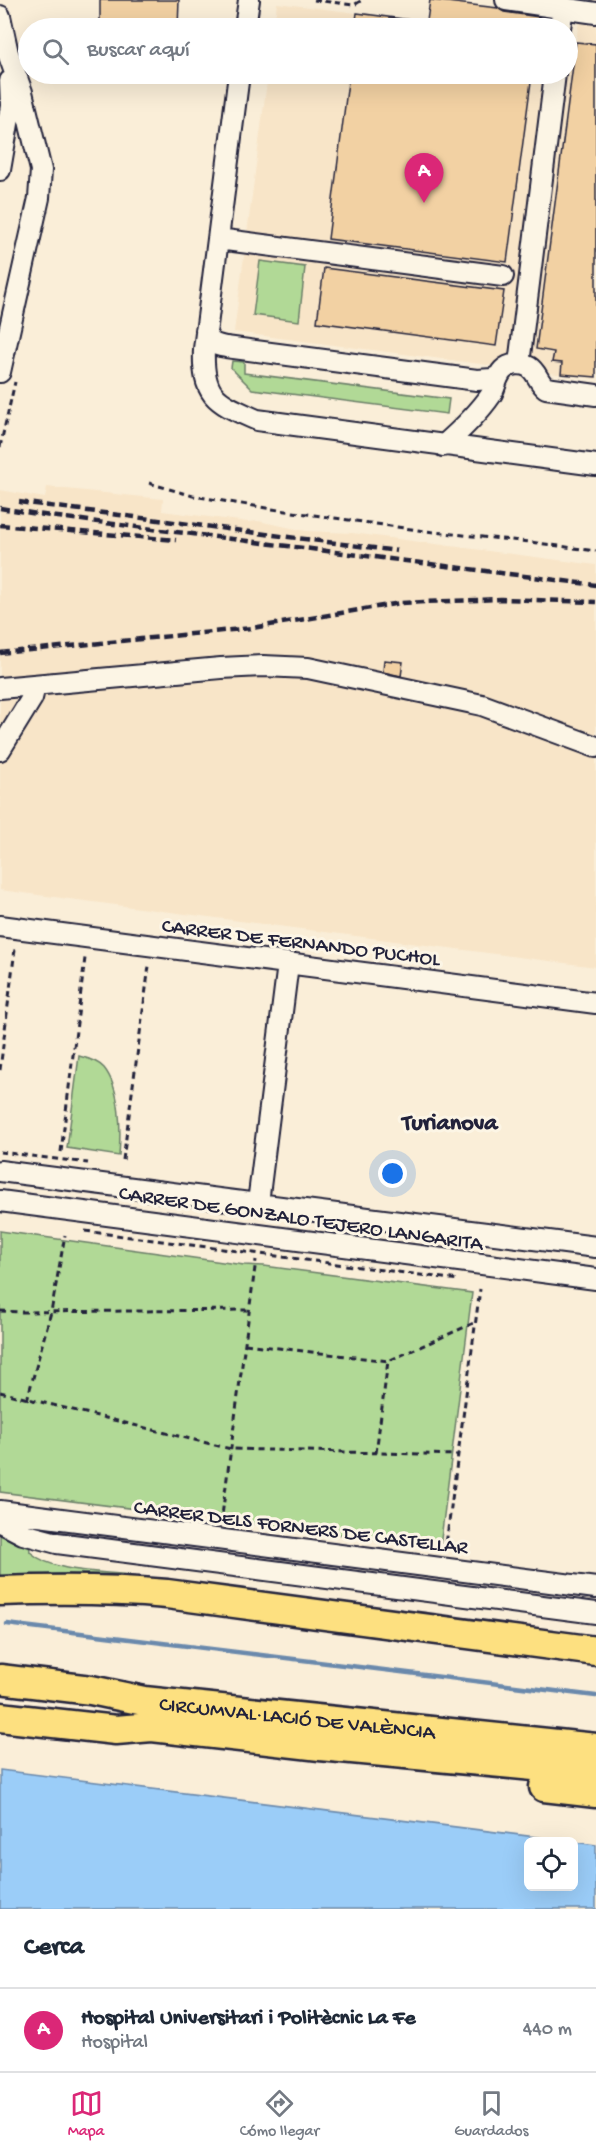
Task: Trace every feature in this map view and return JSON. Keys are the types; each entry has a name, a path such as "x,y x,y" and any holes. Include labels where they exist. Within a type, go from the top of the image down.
{"highway":[{"path":"0,1603 93,1598 120,1590"},
{"path":"0,1591 120,1590 194,1597 596,1651"},
{"name":"CIRCUMVAL·LACIÓ DE VALÈNCIA","path":"0,1679 91,1690 144,1701 596,1748"},
{"path":"0,1691 97,1703 144,1701"},
{"name":"CIRCUMVAL·LACIÓ DE VALÈNCIA","path":"0,1717 116,1730 152,1727 596,1773"},
{"path":"116,1730 152,1738 596,1793"}],"street":[{"path":"246,18 249,0"},
{"path":"507,0 596,13"},
{"path":"562,18 563,8"},
{"path":"0,16 8,53 18,81"},
{"path":"0,170 11,106 8,53"},
{"path":"0,372 39,198 41,170 19,84"},
{"path":"238,84 206,330 204,374 210,392 222,405 257,420 596,465"},
{"path":"519,364 554,84"},
{"path":"218,240 503,276"},
{"path":"206,330 206,337 210,342 226,347 477,380 492,379 509,366 519,364 528,366 546,388 596,395"},
{"path":"443,446 468,423 492,394 498,376"},
{"path":"0,688 133,674 221,668 263,666 308,668 482,705 596,747"},
{"path":"0,750 32,698 34,686"},
{"name":"CARRER DE FERNANDO PUCHOL","path":"0,926 596,1003"},
{"path":"258,1203 288,964"},
{"name":"CARRER DE GONZALO TEJERO LANGARITA","path":"0,1171 596,1248"},
{"name":"CARRER DE GONZALO TEJERO LANGARITA","path":"0,1201 596,1279"},
{"name":"CARRER DELS FORNERS DE CASTELLAR","path":"0,1511 596,1588"},
{"path":"0,1522 23,1534 57,1543 596,1613"}],"path":[{"path":"314,0 354,5 362,0"},
{"path":"0,447 12,393"},
{"path":"149,483 194,496 284,511 425,531 596,551"},
{"path":"0,1070 15,949"},
{"path":"61,1152 85,958"},
{"path":"123,1160 149,966"},
{"path":"84,1231 469,1281"},
{"path":"27,1400 51,1312 65,1236"},
{"path":"220,1526 256,1260"},
{"path":"445,1554 480,1289"},
{"path":"0,1311 250,1310"},
{"path":"245,1344 388,1361 476,1322"},
{"path":"376,1454 388,1361"},
{"path":"0,1392 231,1449 458,1455"}],"shaded area":[{"path":"582,0 596,0 596,379 234,332 267,84 578,84 578,27"},
{"path":"277,3 396,18 275,18"},
{"path":"47,487 163,499 162,511 248,522 258,521 306,531 352,533 596,565 596,967 0,890 0,490 45,498"}],"green space":[{"path":"260,261 305,267 299,321 253,315"},
{"path":"232,361 244,362 244,373 449,399 447,414 252,389 231,368"},
{"path":"79,1056 102,1066 114,1087 120,1123 119,1156 67,1148"},
{"path":"0,1231 244,1265 472,1293 440,1547 0,1492"},
{"path":"0,1529 29,1542 30,1552 51,1564 77,1570 130,1575 59,1574 0,1577"}],"water":[{"path":"0,1770 536,1837 524,1837 524,1891 578,1891 578,1843 596,1845 596,1909 0,1909"}],"building":[{"path":"100,0 179,0 178,18 100,18"},
{"path":"430,0 498,8 504,12 539,17 539,18 427,18"},
{"path":"357,13 395,18 356,18"},
{"path":"578,42 596,44 596,377 561,374 562,363 552,362 554,352 536,349 571,84 578,84"},
{"path":"348,84 531,84 507,262 328,239"},
{"path":"324,268 504,291 496,346 317,322"},
{"path":"384,660 403,662 401,676 383,672"}],"waterway":[{"path":"7,1624 596,1696"}],"railway":[{"path":"19,502 397,551"},
{"path":"0,508 596,585"},
{"path":"0,525 176,540"},
{"path":"0,653 252,628 400,603 501,599 596,602"}],"place":[{"name":"Hospital Universitari i Politècnic La Fe","path":"424,203"}],"district":[{"name":"Turianova","path":"450,1121"}]}
